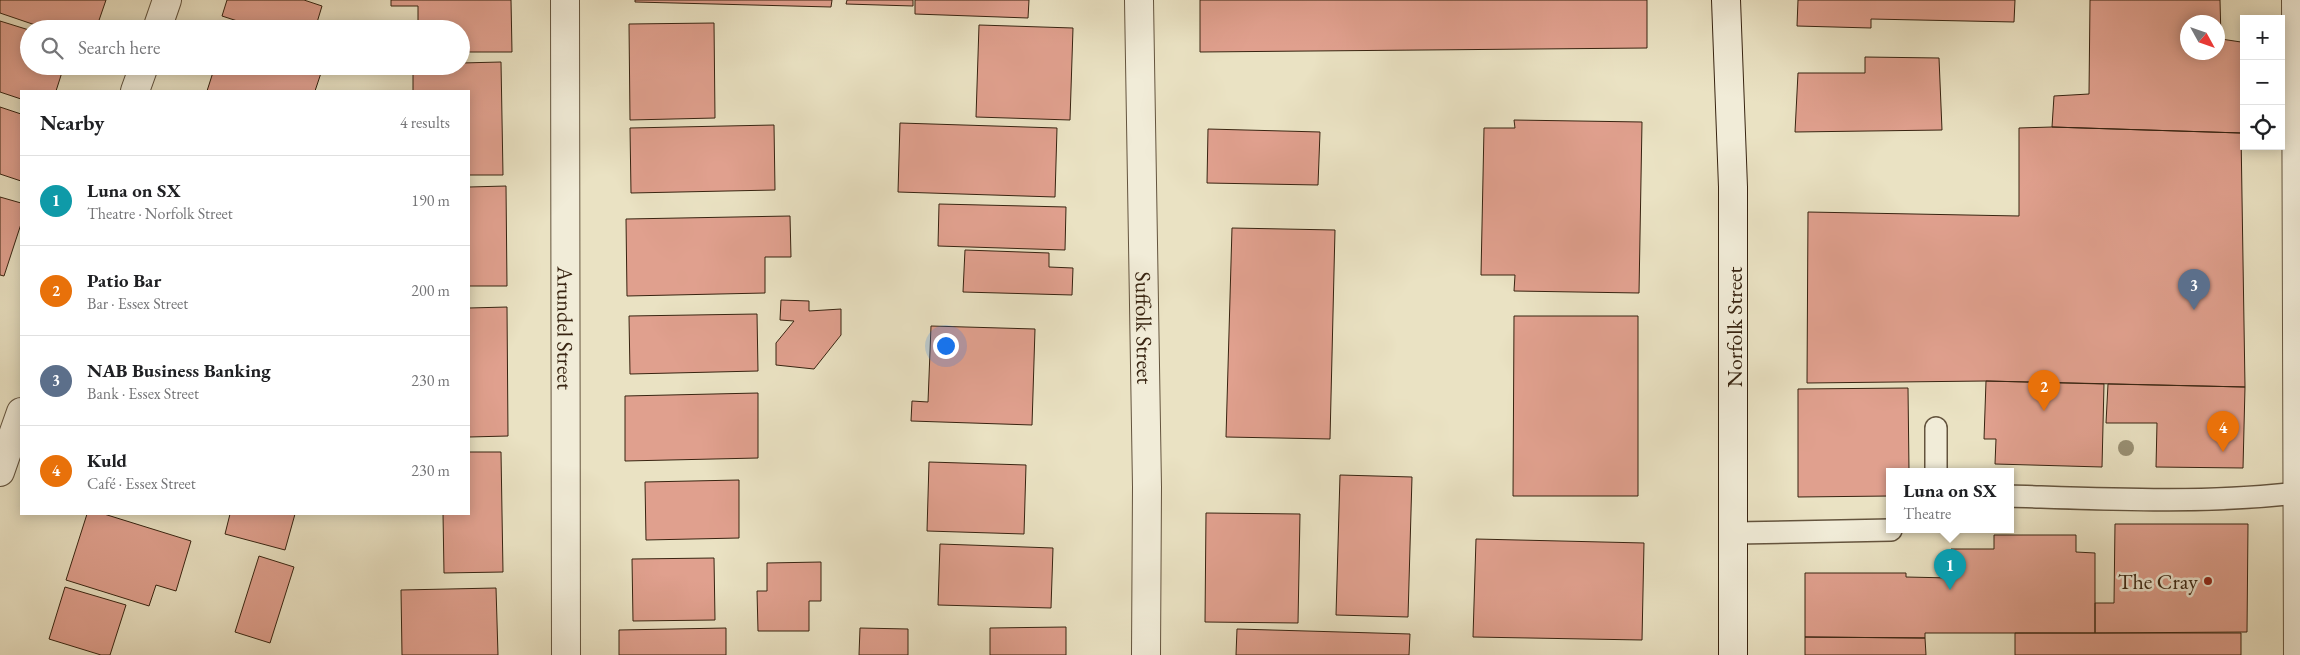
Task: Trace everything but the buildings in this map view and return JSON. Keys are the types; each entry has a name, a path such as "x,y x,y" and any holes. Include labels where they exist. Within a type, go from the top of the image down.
{"street":[{"path":"160,20 167,0"},
{"name":"Arundel Street","path":"566,0 566,655"},
{"name":"Suffolk Street","path":"1139,0 1147,487 1146,655"},
{"name":"Norfolk Street","path":"1726,0 1733,187 1733,655"},
{"path":"2296,0 2298,655"},
{"path":"135,90 141,75"},
{"path":"0,472 20,415"}],"lane":[{"path":"1936,428 1936,468"},
{"path":"2014,496 2113,499 2252,498 2297,493"},
{"path":"1734,533 1886,530"}],"place":[{"name":"NAB Business Banking","path":"2194,310"},
{"name":"Patio Bar","path":"2044,411"},
{"name":"Kuld","path":"2223,452"},
{"name":"The Cray","path":"2208,581"},
{"name":"Luna on SX","path":"1950,590"}]}
